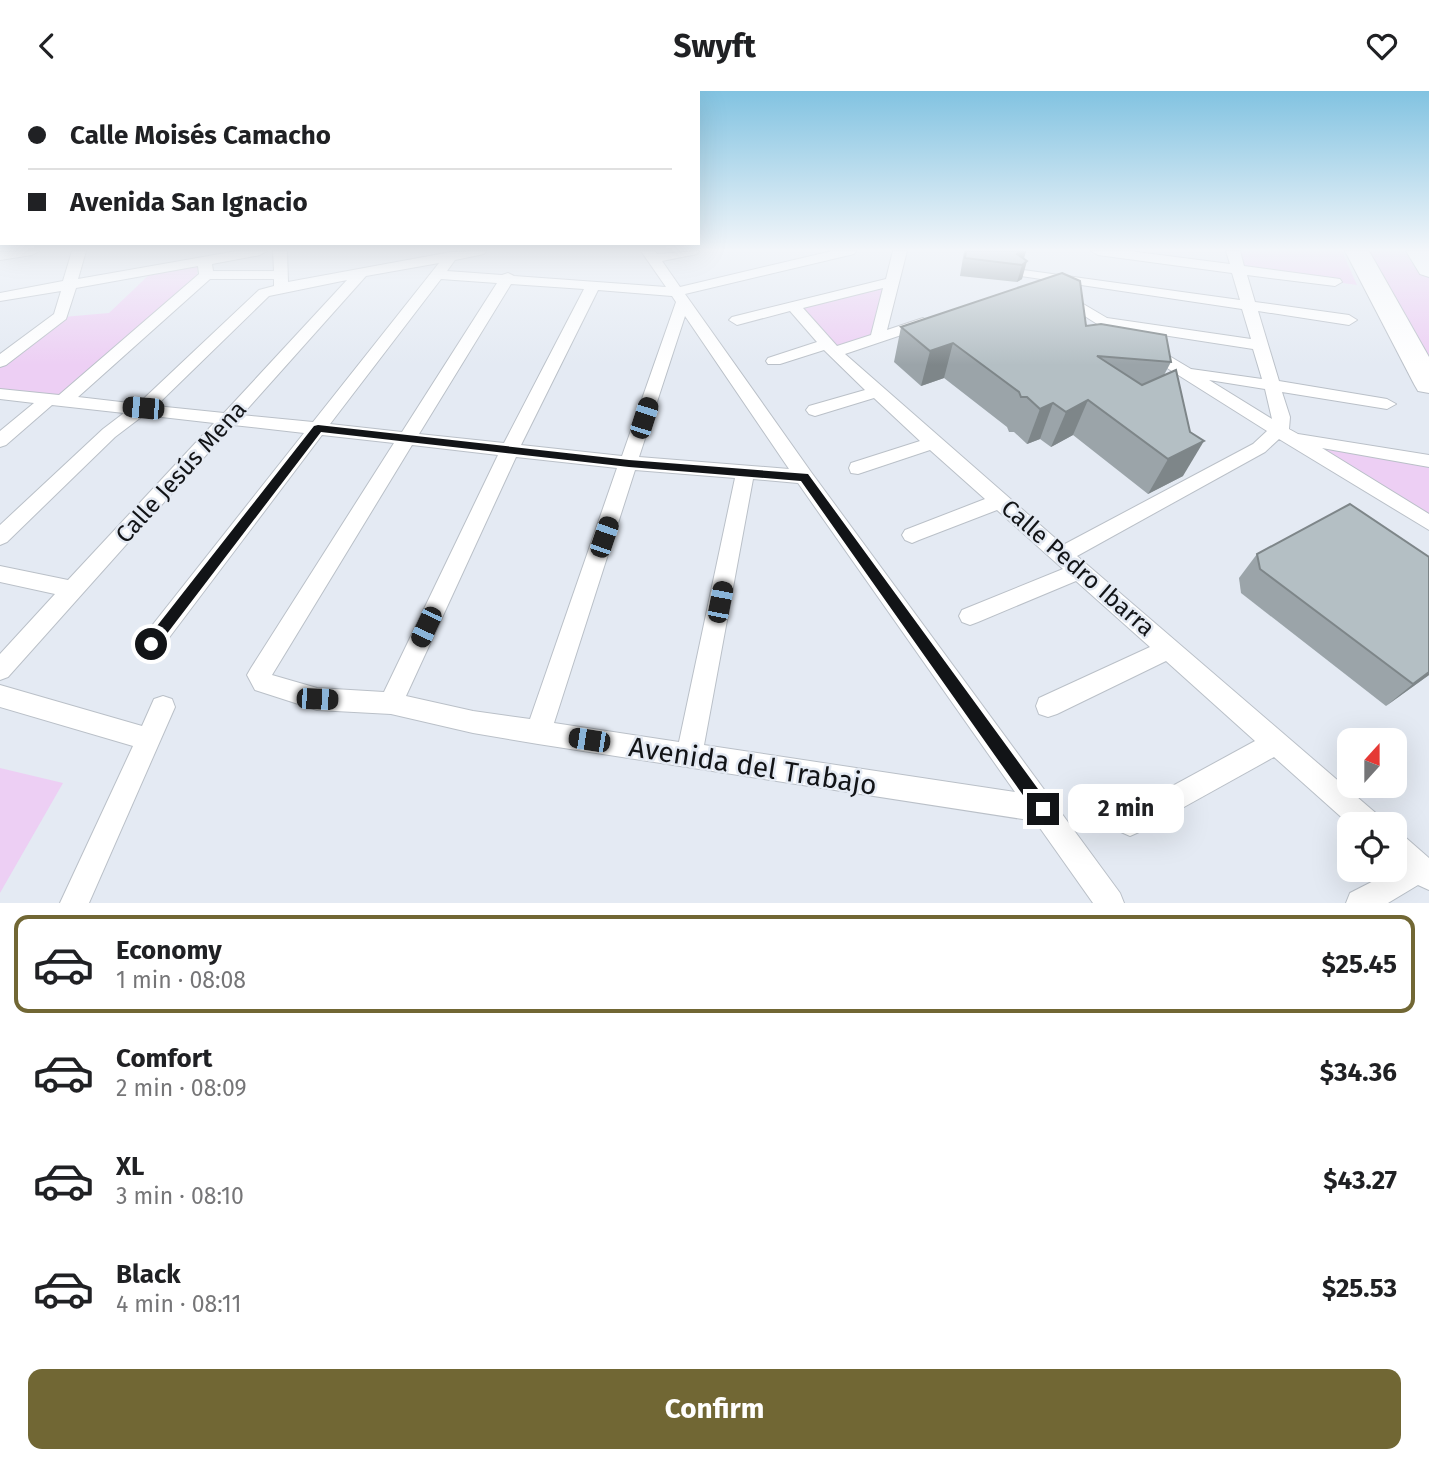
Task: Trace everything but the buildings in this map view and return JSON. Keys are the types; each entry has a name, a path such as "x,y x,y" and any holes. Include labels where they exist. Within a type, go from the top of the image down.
{"highway":[{"path":"1378,289 1429,384"}],"street":[{"path":"0,297 48,289"},
{"path":"0,362 61,316 70,289"},
{"path":"0,441 56,400 182,289"},
{"path":"0,537 108,433 143,408 270,289"},
{"name":"Calle Jesús Mena","path":"0,670 347,289"},
{"path":"151,644 425,289"},
{"path":"408,438 502,289"},
{"path":"391,703 510,449 592,289"},
{"path":"626,289 678,297 708,289"},
{"path":"673,289 804,477 1111,903"},
{"path":"737,320 863,289"},
{"path":"877,340 889,289"},
{"path":"1045,289 1287,433 1342,471 1429,523"},
{"path":"1090,289 1349,320"},
{"path":"1245,289 1271,386 1287,433"},
{"path":"538,733 629,463 678,297"},
{"name":"Calle Pedro Ibarra","path":"793,306 831,348 933,443 1171,648 1356,812"},
{"path":"774,361 877,340 943,316"},
{"path":"1102,321 1261,345"},
{"path":"1183,371 1387,404"},
{"path":"815,410 877,392"},
{"path":"0,394 629,463 804,477"},
{"path":"1063,554 1287,433 1429,461"},
{"name":"Avenida del Trabajo","path":"408,438 259,675 263,683 317,699 391,703 473,722 538,733 1043,809"},
{"path":"858,468 933,443"},
{"path":"689,756 745,474"},
{"path":"912,535 1001,501"},
{"path":"970,616 1081,570"},
{"path":"0,573 74,590"},
{"path":"1048,706 1171,648"},
{"path":"0,697 149,739"},
{"path":"74,903 163,706"},
{"path":"1130,823 1277,742"},
{"path":"1360,903 1424,873 1407,858"}],"shaded area":[{"path":"134,289 183,289 60,396 0,390 0,364 63,317 109,313"},
{"path":"863,289 889,289 877,340 834,352 793,306"},
{"path":"1379,289 1429,289 1429,378"},
{"path":"1302,441 1429,463 1429,520"},
{"path":"0,768 63,783 0,893"}],"route":[{"path":"151,644 318,429 629,463 804,477 1043,809"}]}
